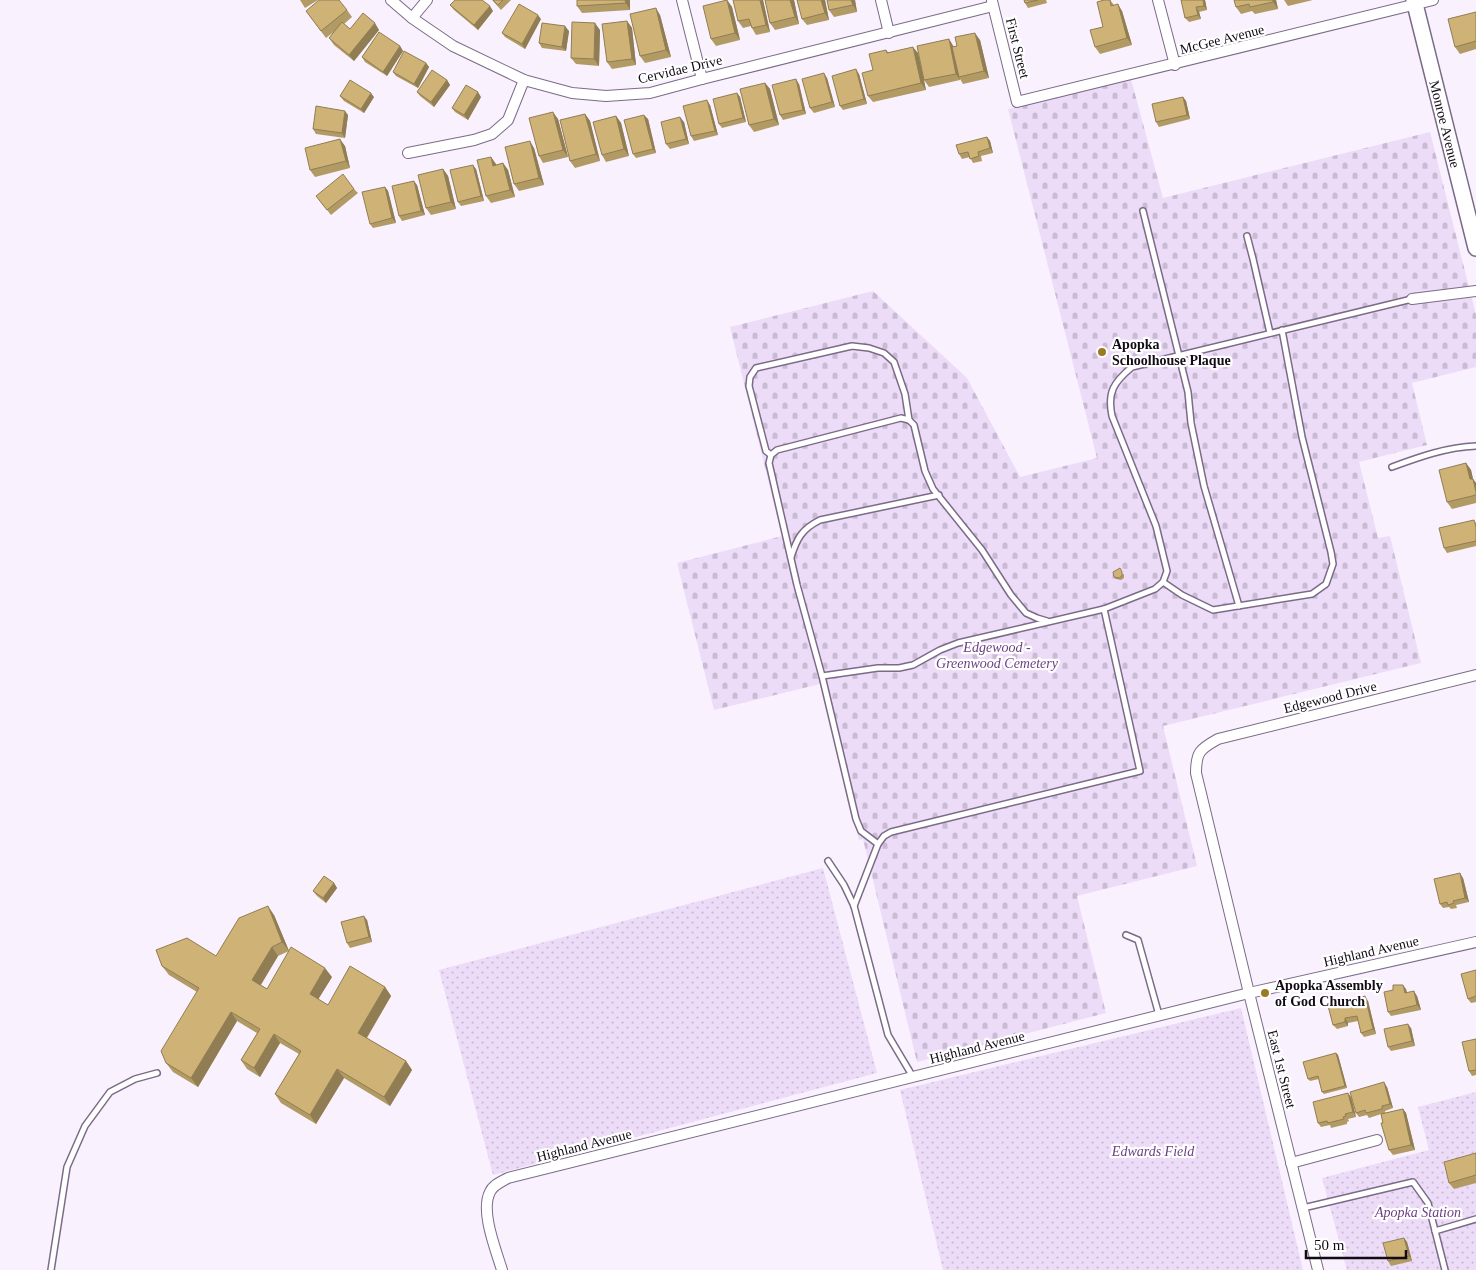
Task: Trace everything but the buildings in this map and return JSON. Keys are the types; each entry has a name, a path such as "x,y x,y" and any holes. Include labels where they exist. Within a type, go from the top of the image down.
{"street":[{"name":"Cervidae Drive","path":"391,0 412,18 453,46 524,80 572,93 606,96 650,93 702,78 889,33 992,3"},
{"path":"412,18 426,0"},
{"path":"682,0 702,78"},
{"path":"881,0 889,33"},
{"path":"1158,0 1175,65"},
{"name":"McGee Avenue","path":"1018,102 1175,65 1414,2 1433,0"},
{"name":"Monroe Avenue","path":"1414,2 1475,240"},
{"name":"First Street","path":"992,3 1018,102"},
{"path":"408,153 474,140 492,134 508,120 524,80"},
{"path":"1412,299 1476,291"},
{"name":"Edgewood Drive","path":"1196,757 1204,746 1218,739 1476,674"},
{"name":"East 1st Street","path":"1196,757 1196,773 1318,1270"},
{"name":"Highland Avenue","path":"502,1270 487,1217 486,1204 490,1192 497,1184 508,1178 1249,993 1476,942"},
{"path":"1291,1163 1378,1140"}],"lane":[{"path":"1143,211 1188,392 1204,486 1240,606"},
{"path":"1246,236 1270,333"},
{"path":"822,676 913,665 940,650 958,643 1104,609 1155,589 1163,582 1167,571 1156,526 1112,416 1109,404 1112,389 1122,375 1132,367 1412,299"},
{"path":"1163,582 1182,595 1213,610 1312,594 1326,584 1333,564 1302,437 1282,330"},
{"path":"771,455 766,451 749,386 750,377 756,368 852,346 869,348 884,353 894,362 905,394 909,420"},
{"path":"878,844 861,830 856,819 822,676 790,558 770,463 771,455 777,450 901,418 909,420 914,424 924,471 933,488 982,550 1011,595 1026,612 1050,622"},
{"path":"1392,467 1422,456 1476,446"},
{"path":"790,558 796,543 804,531 820,520 938,495"},
{"path":"854,906 878,844 884,836 892,832 1140,771 1104,609"},
{"path":"828,861 844,885 854,906 888,1036 913,1077"},
{"path":"1126,935 1138,940 1160,1016"},
{"path":"51,1270 67,1168 86,1126 110,1092 134,1079 157,1073"},
{"path":"1302,1208 1412,1182 1428,1204 1445,1270"},
{"path":"1435,1231 1476,1220"}],"green space":[{"name":"Edgewood - Greenwood Cemetery","path":"1131,79 1163,198 1430,132 1476,315 1476,367 1412,383 1427,445 1359,462 1378,538 1390,536 1421,663 1163,726 1197,866 1077,896 1106,1013 917,1062 863,839 859,840 820,684 714,710 677,563 782,536 730,327 873,291 967,378 1020,477 1097,458 1008,109"},
{"path":"823,868 877,1073 493,1175 439,970"},
{"name":"Edwards Field","path":"1241,1008 1303,1270 943,1270 900,1090"},
{"name":"Apopka Station","path":"1476,1092 1476,1270 1347,1270 1322,1178 1429,1150 1418,1107"}],"place":[{"name":"Apopka Schoolhouse Plaque","path":"1102,352"},
{"name":"Apopka Assembly of God Church","path":"1265,993"}]}
